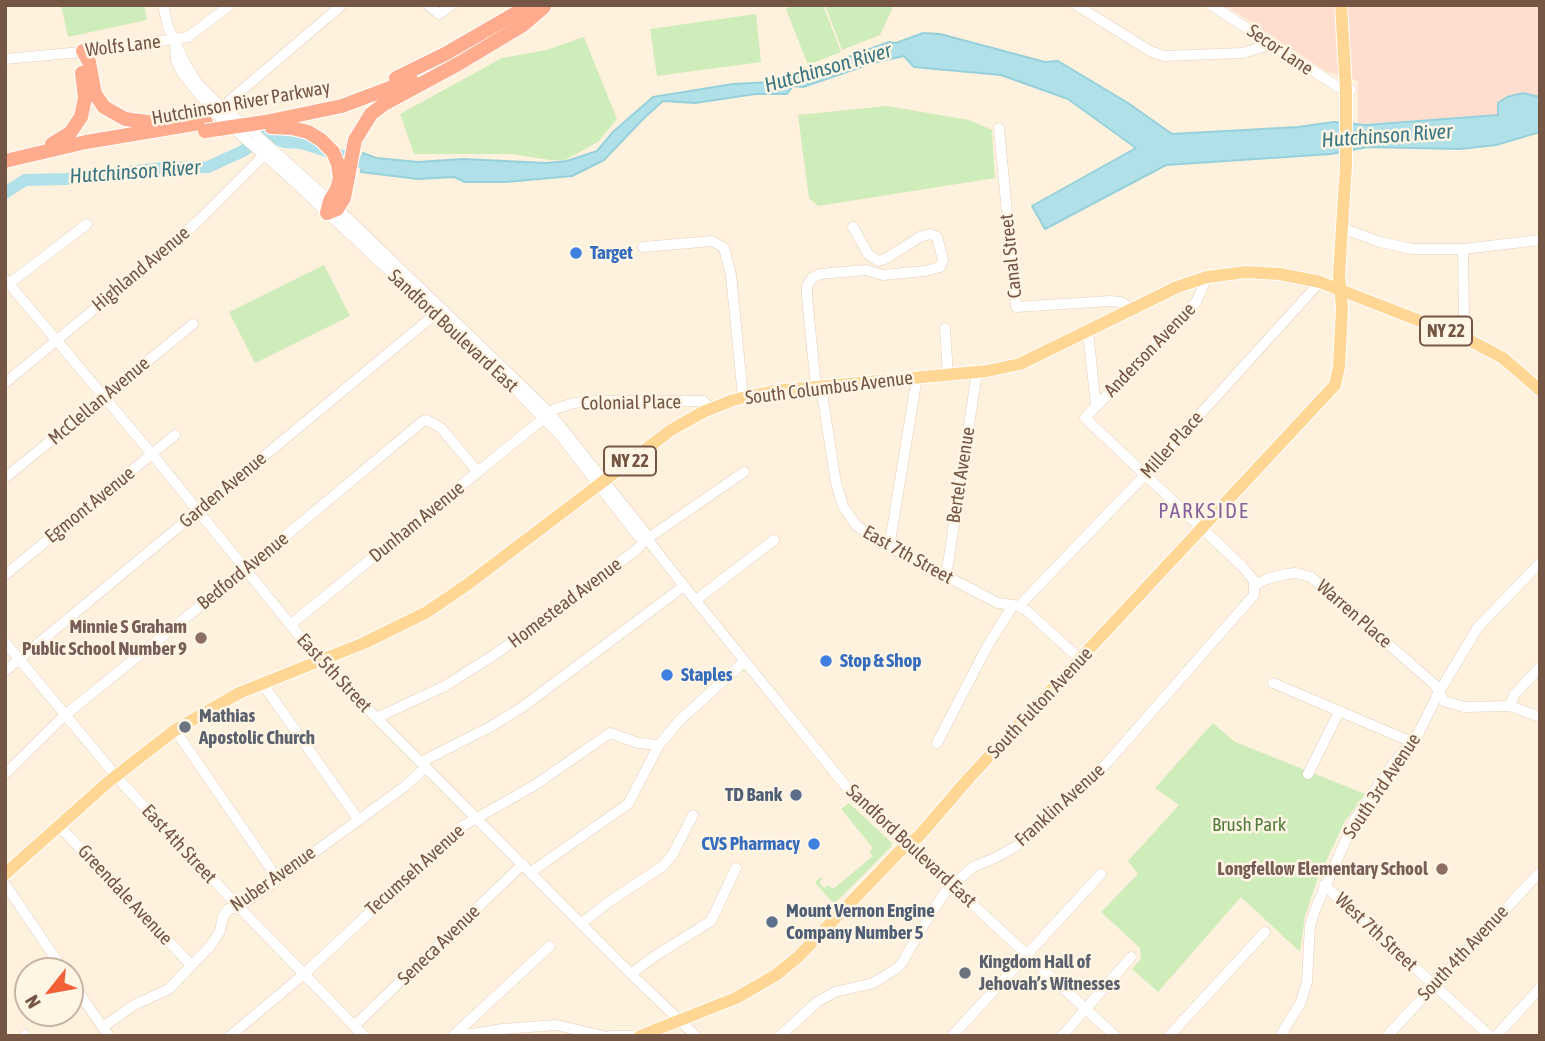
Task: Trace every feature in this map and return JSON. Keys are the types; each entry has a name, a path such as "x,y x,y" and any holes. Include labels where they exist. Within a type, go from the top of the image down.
{"highway":[{"name":"Hutchinson River Parkway","path":"12,159 112,137 201,125 257,126 393,79 540,6"},
{"path":"331,208 344,198 345,180 353,149 361,128 378,108 523,25 540,6"},
{"path":"83,51 89,62 95,94 110,112 134,122 201,125"},
{"path":"12,159 60,140 72,131 80,120 85,102 81,64 83,51"},
{"name":"Hutchinson River Parkway","path":"5,170 201,125"},
{"path":"257,126 298,129 321,140 335,157 345,180"}],"main road":[{"path":"1341,5 1349,90"},
{"path":"1347,5 1349,90"},
{"name":"South Fulton Avenue","path":"640,1036 736,998 782,970 810,945 943,810 1337,381 1342,289 1339,275 1346,230 1349,165 1349,90"},
{"name":"South Columbus Avenue","path":"5,874 116,776 175,730 224,701 262,683 374,638 427,612 671,430 711,408 743,397 774,390 977,372 1020,364 1177,287 1208,277 1235,273 1268,273 1320,282 1342,289 1494,352 1540,390"}],"street":[{"name":"Sandford Boulevard East","path":"163,5 174,39 198,84 220,106 257,126 266,150 331,208 547,415 602,482 638,536 647,540 849,790 1115,1036"},
{"name":"Wolfs Lane","path":"5,59 156,43 188,37 230,5"},
{"path":"229,100 342,5"},
{"path":"428,5 436,13 442,14 452,5"},
{"path":"1076,5 1150,51 1164,56 1243,52 1272,44"},
{"name":"Secor Lane","path":"1211,5 1313,71 1349,90"},
{"name":"Canal Street","path":"999,128 1016,307 1121,302 1133,309"},
{"name":"Highland Avenue","path":"5,383 175,242 266,150"},
{"path":"7,283 87,224"},
{"name":"East 7th Street","path":"853,227 868,254 878,261 930,234 937,237 943,260 940,267 883,275 866,270 820,274 812,278 807,286 818,387 840,499 856,525 889,548 998,603 1027,611 1080,659"},
{"path":"1346,230 1380,242 1412,249 1462,249 1540,240"},
{"path":"643,247 712,241 724,248 731,275 743,397"},
{"path":"1458,336 1464,319 1462,249"},
{"name":"Anderson Avenue","path":"1144,475 1085,418 1196,302 1208,277"},
{"name":"Miller Place","path":"937,743 988,645 1016,606 1144,475 1320,282"},
{"name":"East 5th Street","path":"7,283 58,339 319,660 696,1036"},
{"path":"1094,302 1101,305 1105,312 1104,318 1094,329 1096,406"},
{"name":"Garden Avenue","path":"5,671 438,312"},
{"name":"McClellan Avenue","path":"5,478 193,324"},
{"path":"945,328 948,375"},
{"name":"Bertel Avenue","path":"946,577 977,372"},
{"path":"889,548 917,377"},
{"name":"Colonial Place","path":"547,415 565,405 590,401 703,401 711,408"},
{"name":"Dunham Avenue","path":"290,625 547,415"},
{"name":"Bedford Avenue","path":"5,774 65,715 423,421 427,420 441,428 478,472"},
{"name":"Egmont Avenue","path":"5,575 175,435"},
{"name":"Homestead Avenue","path":"376,718 445,686 497,653 647,540 744,472"},
{"path":"1144,475 1243,567 1255,585"},
{"path":"696,600 774,540"},
{"name":"South 3rd Avenue","path":"1280,1036 1304,993 1310,926 1324,886 1355,819 1427,719 1439,692 1478,627 1540,563"},
{"name":"Warren Place","path":"1255,585 1287,573 1311,577 1434,684 1444,701 1456,706 1510,706"},
{"name":"Franklin Avenue","path":"780,1036 817,1002 835,992 873,983 896,969 933,909 953,884 973,867 1018,845 1107,763 1250,601 1255,585"},
{"name":"Nuber Avenue","path":"106,1032 134,1005 169,989 211,945 220,931 228,909 239,908 404,787 424,765 521,708 684,586"},
{"name":"East 4th Street","path":"5,642 116,776 239,908 364,1036"},
{"name":"Seneca Avenue","path":"354,1026 527,868 628,804 659,745 678,721 745,661"},
{"path":"1540,667 1514,695 1510,706 1540,718"},
{"path":"262,683 358,819"},
{"path":"1273,683 1412,742"},
{"path":"1308,774 1339,712"},
{"path":"175,730 277,878"},
{"name":"Tecumseh Avenue","path":"230,1036 304,974 434,850 476,817 535,785 610,733 638,743 659,745"},
{"path":"582,923 657,870 673,854 693,815"},
{"name":"Greendale Avenue","path":"59,826 191,965"},
{"path":"631,974 711,921 736,868"},
{"name":"South 4th Avenue","path":"1387,1036 1540,872"},
{"path":"952,1036 1101,874"},
{"path":"5,884 55,957"},
{"name":"West 7th Street","path":"1324,886 1490,1036"},
{"path":"1169,1036 1265,932"},
{"path":"456,1036 550,946"},
{"path":"1062,1036 1131,957"},
{"path":"1496,1036 1540,988"},
{"path":"84,1000 106,1032"},
{"path":"456,1036 556,1025 604,1036"},
{"path":"610,1036 634,1036"}],"shaded area":[{"path":"1225,5 1540,5 1540,97 1534,95 1499,115 1358,124 1358,81 1327,72"}],"green space":[{"path":"61,5 144,5 147,20 68,37"},
{"path":"795,5 823,5 841,52 808,65 786,9"},
{"path":"825,5 894,5 880,35 842,50"},
{"path":"756,14 761,62 657,76 650,29"},
{"path":"584,37 617,119 598,142 565,160 511,154 414,154 400,114 502,58 546,50"},
{"path":"887,106 969,120 992,130 995,178 818,206 809,198 798,115"},
{"path":"324,265 350,316 255,363 229,312"},
{"name":"Brush Park","path":"1213,723 1235,742 1365,794 1345,821 1317,881 1305,916 1300,952 1241,897 1158,992 1132,969 1141,959 1140,948 1101,912 1138,874 1128,861 1179,805 1155,788"},
{"path":"849,803 892,843 834,904 816,881 821,877 823,879 819,882 824,888 829,885 833,889 873,856 869,852 873,848 841,809"}],"water":[{"path":"923,33 940,34 1045,62 1058,61 1128,103 1172,134 1298,127 1334,122 1365,125 1498,115 1498,103 1507,97 1523,93 1540,97 1540,132 1496,145 1460,149 1368,147 1331,154 1166,165 1045,229 1032,206 1136,148 1068,99 1001,75 914,67 904,56 873,63 803,87 793,86 787,94 755,94 695,103 663,101 604,160 572,176 506,182 465,182 454,177 418,179 361,172 363,153 376,158 418,162 463,159 546,163 567,161 597,151 613,132 653,97 733,84 772,82"}],"waterway":[{"name":"Hutchinson River","path":"5,193 25,180 66,179 162,168 208,167 243,151 266,135 378,167"}],"place":[{"name":"Target","path":"576,253"},
{"name":"Minnie S Graham Public School Number 9","path":"201,638"},
{"name":"Stop & Shop","path":"826,661"},
{"name":"Staples","path":"667,675"},
{"name":"Mathias Apostolic Church","path":"185,727"},
{"name":"TD Bank","path":"796,795"},
{"name":"CVS Pharmacy","path":"814,844"},
{"name":"Longfellow Elementary School","path":"1442,869"},
{"name":"Mount Vernon Engine Company Number 5","path":"772,922"},
{"name":"Kingdom Hall of Jehovah’s Witnesses","path":"965,973"}],"district":[{"name":"PARKSIDE","path":"1204,511"}]}
